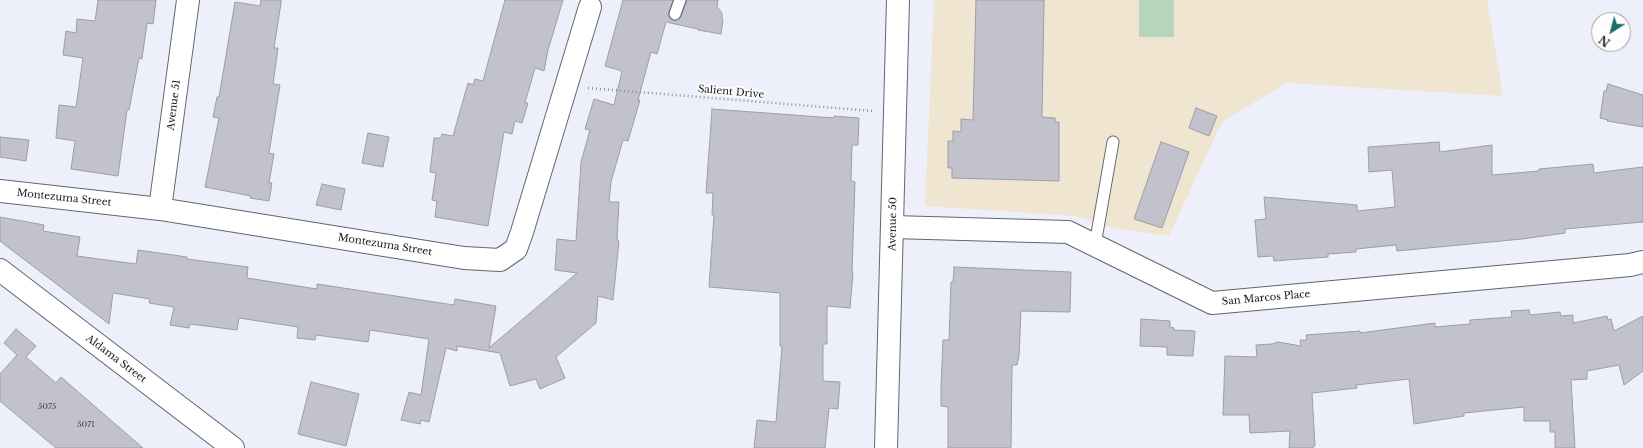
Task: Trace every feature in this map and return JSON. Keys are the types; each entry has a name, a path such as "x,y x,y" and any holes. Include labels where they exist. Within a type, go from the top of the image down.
{"street":[{"name":"Avenue 51","path":"160,209 188,0"},
{"name":"Avenue 50","path":"886,448 898,0"},
{"name":"Montezuma Street","path":"0,191 160,209 464,258 500,260 516,249 590,7"},
{"name":"San Marcos Place","path":"893,227 1068,232 1212,303 1637,263"},
{"name":"Aldama Street","path":"0,270 233,448"}],"lane":[{"path":"674,14 680,0"},
{"path":"1095,246 1113,142"}],"path":[{"name":"Salient Drive","path":"565,86 895,113"}],"shaded area":[{"path":"934,0 1487,0 1503,96 1287,83 1222,122 1169,236 1118,229 1074,216 925,206"}],"green space":[{"path":"1139,0 1174,0 1174,37 1139,37"}],"building":[{"path":"98,0 156,0 153,24 147,23 142,59 139,58 129,110 127,110 118,176 71,169 75,141 56,138 59,105 76,107 83,58 63,55 66,31 76,33 77,19 95,21"},
{"path":"261,0 281,0 274,48 278,48 273,84 280,85 269,153 274,154 269,183 272,183 269,201 205,187 219,118 213,117 217,97 219,97 235,2 260,6"},
{"path":"505,0 563,0 548,50 544,71 535,68 525,103 528,103 522,123 515,121 512,134 504,132 488,226 435,217 437,201 432,200 436,173 430,172 434,138 441,138 442,134 453,136 468,83 473,85 475,79 483,81"},
{"path":"623,0 673,0 668,15 670,19 676,21 681,17 687,0 718,0 717,7 722,13 723,20 721,34 666,22 657,54 651,52 638,100 640,100 628,141 623,140 611,182 609,202 619,202 617,240 619,241 613,300 598,296 596,323 556,357 565,378 540,389 536,379 510,386 500,353 457,346 457,351 446,348 429,422 421,420 420,424 401,420 409,392 421,395 429,339 370,330 368,342 316,335 315,340 297,338 298,327 239,318 237,330 190,324 189,328 170,325 174,307 149,303 150,299 113,293 109,324 0,241 0,217 44,225 43,231 80,237 77,256 136,264 138,250 187,257 187,259 248,267 247,278 317,289 317,284 454,305 455,299 496,306 489,348 577,273 555,270 557,239 576,241 581,162 590,130 585,129 594,99 614,105 622,71 605,66"},
{"path":"976,0 1044,0 1042,117 1055,118 1055,122 1059,122 1059,181 952,178 952,168 948,168 948,141 953,141 953,131 961,132 961,119 973,120"},
{"path":"1608,84 1643,95 1643,127 1607,121 1608,120 1600,118 1604,91 1606,91"},
{"path":"1196,108 1217,116 1209,136 1189,128"},
{"path":"712,109 834,118 834,116 859,118 858,145 852,145 851,181 855,182 853,273 850,308 827,306 827,344 823,344 823,381 840,382 838,409 829,408 825,448 754,448 757,420 776,422 782,346 780,346 780,293 709,287 714,215 712,215 713,193 706,193"},
{"path":"368,133 389,137 383,167 362,163"},
{"path":"0,137 29,140 26,161 0,157"},
{"path":"1161,142 1189,152 1162,228 1134,219"},
{"path":"1439,142 1440,152 1492,145 1492,175 1593,164 1594,173 1643,167 1643,222 1565,229 1565,233 1522,239 1397,251 1396,245 1356,249 1356,252 1328,254 1328,257 1274,261 1273,256 1258,257 1255,220 1266,219 1264,197 1357,205 1357,211 1395,207 1392,170 1369,172 1368,147"},
{"path":"322,184 345,189 341,210 316,205"},
{"path":"954,267 1071,272 1070,312 1021,311 1019,356 1017,365 1012,365 1011,448 948,448 948,407 941,406 941,386 943,340 949,340 951,282 953,282"},
{"path":"1529,310 1530,315 1560,312 1561,316 1573,315 1573,323 1607,316 1608,320 1611,319 1614,331 1643,316 1643,371 1624,385 1619,365 1587,371 1587,379 1571,380 1575,448 1555,448 1555,432 1550,432 1550,421 1524,421 1524,407 1464,413 1464,416 1414,424 1409,379 1356,385 1357,388 1312,393 1315,446 1313,446 1313,448 1289,448 1290,431 1250,433 1249,415 1223,415 1225,356 1257,357 1256,345 1278,342 1301,346 1300,340 1307,340 1306,335 1360,331 1360,333 1435,323 1435,327 1470,324 1470,320 1512,317 1511,311"},
{"path":"1141,319 1170,321 1170,327 1174,328 1174,330 1195,331 1193,356 1167,355 1167,347 1140,346"},
{"path":"16,329 36,346 26,357 56,383 61,377 143,448 56,448 0,401 0,374 17,355 4,343"},
{"path":"311,382 359,394 346,446 298,434"}]}
